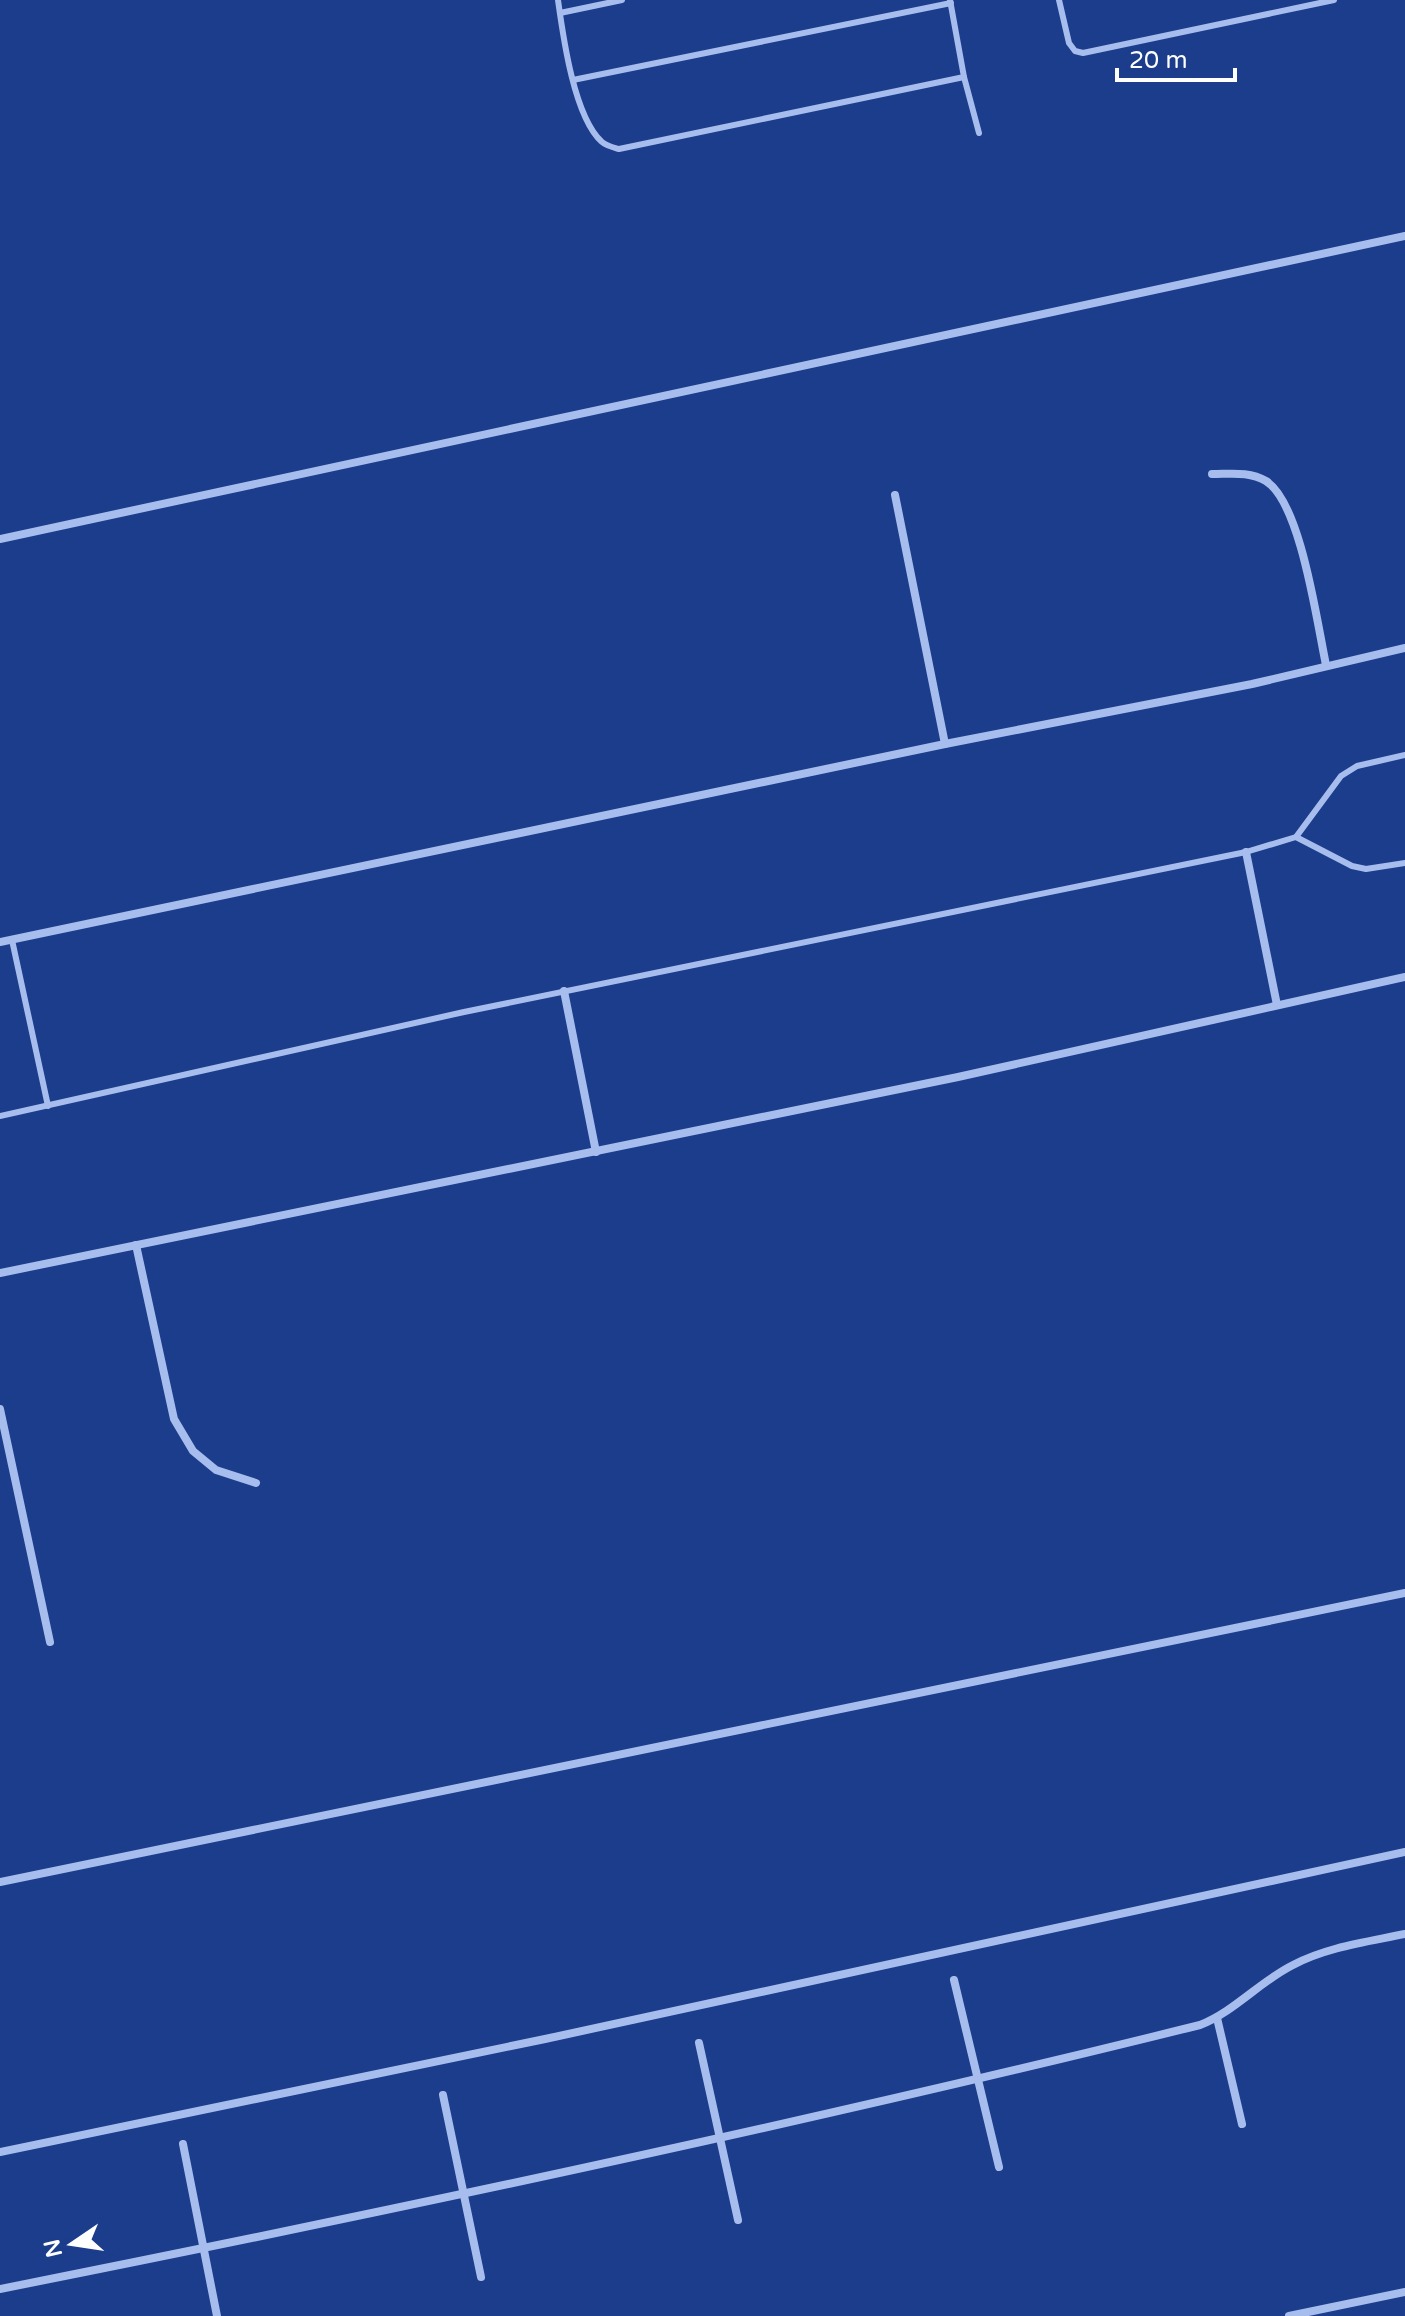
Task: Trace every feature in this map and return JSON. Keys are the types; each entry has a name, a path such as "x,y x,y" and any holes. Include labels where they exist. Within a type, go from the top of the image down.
{"street":[{"path":"0,539 1405,236"},
{"path":"1212,474 1246,473 1266,481 1280,493 1298,535 1326,665"},
{"path":"895,495 945,744"},
{"path":"0,942 945,744 1252,684 1405,648"},
{"path":"1246,852 1277,1005"},
{"path":"0,1273 958,1077 1405,977"},
{"path":"564,991 596,1152"},
{"path":"136,1245 174,1419 193,1451 216,1470 256,1483"},
{"path":"0,1409 50,1642"},
{"path":"0,1882 1405,1593"},
{"path":"0,2152 545,2039 1405,1852"},
{"path":"0,2289 462,2194 980,2079 1217,2018 1291,1966 1324,1952 1405,1934"},
{"path":"954,1980 999,2167"},
{"path":"1217,2018 1242,2124"},
{"path":"699,2043 738,2220"},
{"path":"443,2095 481,2277"},
{"path":"183,2144 217,2316"},
{"path":"1289,2316 1405,2292"}],"lane":[{"path":"558,0 573,80 588,123 599,140 619,149 964,77"},
{"path":"560,13 622,0"},
{"path":"1059,0 1069,43 1075,51 1083,53 1334,0"},
{"path":"573,80 950,2 964,77 979,133"},
{"path":"0,1116 564,991 1246,852 1296,837 1341,776 1357,766 1405,755"},
{"path":"1296,837 1352,866 1366,869 1405,863"},
{"path":"12,940 48,1106"}]}
